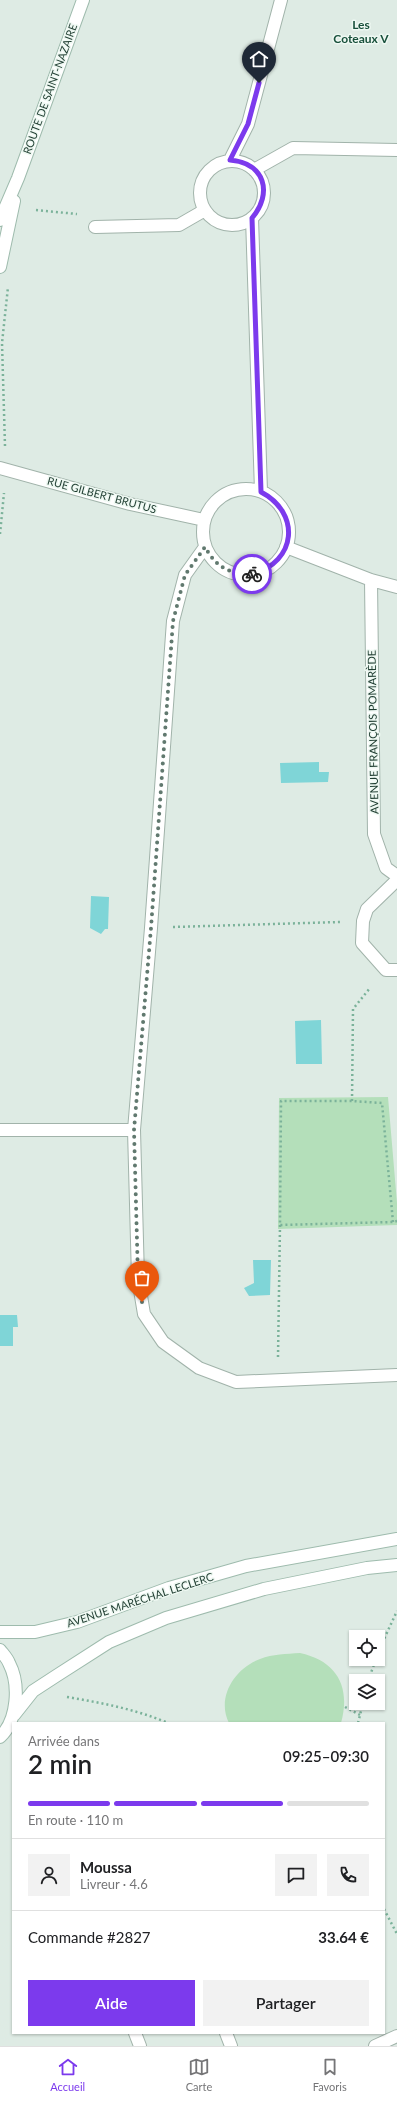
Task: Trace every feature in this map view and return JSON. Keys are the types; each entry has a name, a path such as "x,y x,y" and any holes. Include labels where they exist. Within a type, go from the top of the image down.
{"street":[{"name":"ROUTE DE SAINT-NAZAIRE","path":"0,220 18,178 83,0"},
{"path":"230,160 248,124 280,0"},
{"path":"254,170 293,148 397,150"},
{"path":"230,160 248,164 254,170 262,181 265,194 261,208 252,218 240,224 227,224 215,220 205,210 200,198 201,184 207,172 218,164 230,160"},
{"name":"ROUTE DE SAINT-NAZAIRE","path":"0,268 18,178"},
{"path":"94,227 179,225 205,210"},
{"path":"252,218 261,492"},
{"name":"RUE GILBERT BRUTUS","path":"3,468 130,504 204,520"},
{"path":"247,488 261,492 273,498 284,514 289,534 286,547 278,560 267,570 253,574 238,574 224,569 212,560 205,547 203,534 204,520 210,507 220,497 233,490 247,488"},
{"path":"205,547 185,575 173,621 151,928 134,1130 138,1278 144,1314 162,1342 199,1368 236,1382 278,1382 397,1375"},
{"path":"286,547 371,580 397,587"},
{"name":"AVENUE FRANÇOIS POMARÈDE","path":"371,580 374,834 386,868 397,876"},
{"path":"391,970 362,942 367,909 397,880"},
{"path":"0,1130 134,1130"},
{"name":"AVENUE MARÉCHAL LECLERC","path":"0,1632 35,1632 77,1622 169,1588 246,1566 397,1539"},
{"path":"0,1737 7,1731 14,1715 33,1691 109,1642 166,1618 264,1589 367,1568 397,1565"},
{"path":"0,1650 10,1663 15,1686 14,1715"},
{"path":"135,2034 140,2046"},
{"path":"226,2034 231,2046"},
{"path":"375,2046 397,2036"}],"path":[{"path":"32,210 78,214 94,227"},
{"path":"0,534 3,468 2,343 8,285"},
{"path":"151,928 364,921"},
{"path":"352,1101 353,1008 391,970"},
{"path":"278,1382 281,1101 352,1101 382,1103 395,1222 280,1225"},
{"path":"385,1637 397,1611"},
{"path":"63,1696 107,1703 144,1713 166,1722"},
{"path":"345,1707 360,1715"},
{"path":"358,1722 361,1710"},
{"path":"385,1911 397,1934"}],"green space":[{"path":"388,1097 397,1203 397,1225 278,1229 279,1098"},
{"path":"300,1653 323,1662 332,1669 342,1687 344,1698 344,1710 341,1722 229,1722 225,1703 230,1685 236,1676 251,1663 265,1657 280,1654"}],"water":[{"path":"319,762 319,772 329,772 328,782 281,783 280,763"},
{"path":"91,896 109,897 108,929 105,929 101,934 90,928"},
{"path":"321,1020 322,1064 296,1064 295,1021"},
{"path":"253,1260 271,1260 270,1295 249,1296 244,1288 254,1283"},
{"path":"0,1315 17,1315 18,1327 13,1327 13,1346 0,1346"}],"way so far":[{"path":"142,1302 138,1278 134,1130 151,928 173,621 185,575 205,547 212,560 224,569 238,574 252,574"}],"district":[{"name":"Les Coteaux V","path":"361,32"}],"route":[{"path":"252,574 267,570 278,560 286,547 289,534 287,521 282,508 273,498 261,492 252,218 261,208 265,194 262,181 248,164 230,160 248,124 259,83"}]}
